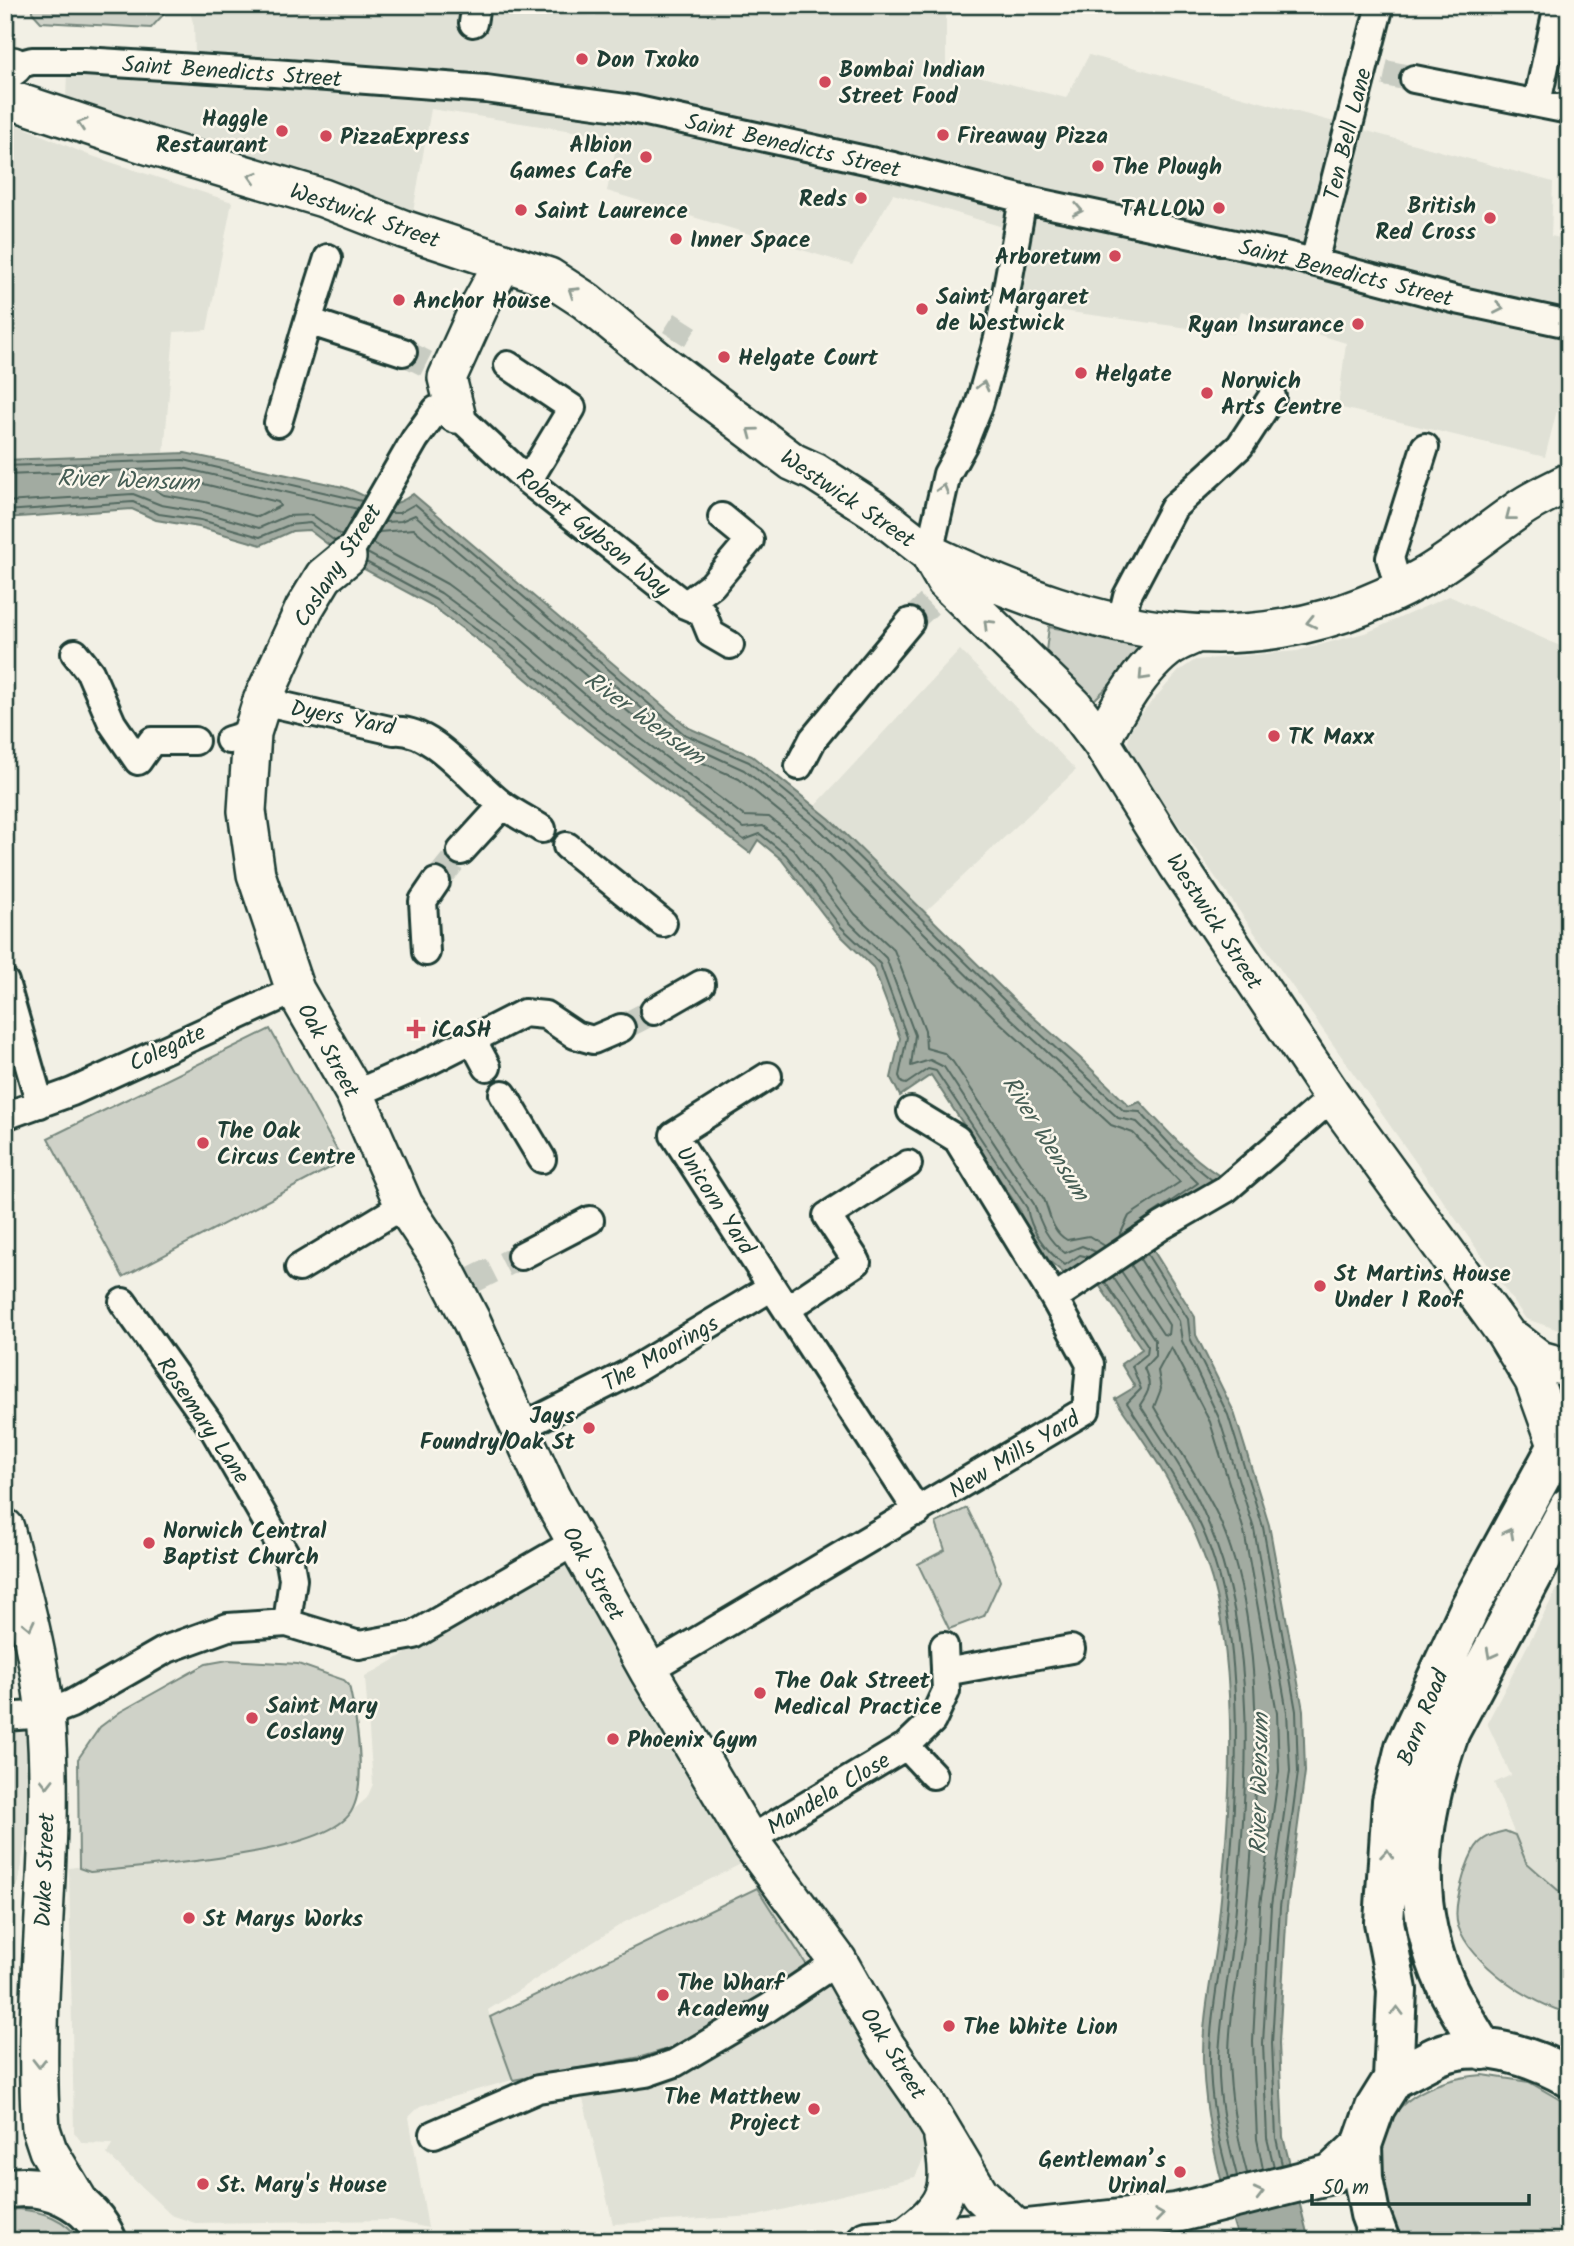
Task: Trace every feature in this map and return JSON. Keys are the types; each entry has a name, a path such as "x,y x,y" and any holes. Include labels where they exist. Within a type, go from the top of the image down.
{"main road":[{"name":"Barn Road","path":"1380,2241 1370,2214 1363,2178 1362,2145 1375,2108 1393,2079 1397,1990 1384,1922 1384,1882 1392,1801 1405,1748 1470,1607 1563,1435"},
{"name":"Barn Road","path":"1483,2050 1446,1985 1425,1923 1423,1829 1437,1769 1450,1731 1569,1507"},
{"path":"1393,2079 1440,2055 1483,2050 1514,2054 1541,2062 1569,2077"},
{"path":"885,2240 1128,2220 1216,2204 1331,2174 1362,2145"},
{"path":"5,2189 23,2185 54,2190 103,2228"}],"street":[{"name":"Ten Bell Lane","path":"1314,262 1374,69 1380,5"},
{"path":"1537,103 1558,5"},
{"name":"Saint Benedicts Street","path":"8,78 33,61 84,61 475,88 584,101 633,109 856,158 1023,199 1119,217 1314,262 1457,300 1569,324"},
{"name":"Westwick Street","path":"8,78 147,145 323,198 549,277 586,301 659,361 793,462 815,472 874,510 929,553 942,593 1073,705 1101,742 1177,864 1333,1097 1505,1333 1563,1435"},
{"path":"1414,79 1569,110"},
{"path":"1023,199 998,338 979,405 942,491 929,553 1041,603 1120,625 1196,634 1288,628 1339,616 1425,576 1520,508 1569,482"},
{"path":"278,423 328,258"},
{"name":"Coslany Street","path":"295,990 256,874 247,811 247,724 304,609 324,576 347,556 444,393 481,303 503,263"},
{"path":"308,321 403,352"},
{"path":"508,365 572,408 527,481"},
{"name":"Robert Gybson Way","path":"444,393 527,481 685,605 702,611 711,634 730,645"},
{"path":"1120,625 1127,596 1174,507 1240,446 1272,397"},
{"path":"1399,589 1390,558 1426,447"},
{"path":"685,605 712,585 750,540 722,517"},
{"path":"799,766 813,739 910,622"},
{"path":"1101,742 1114,713 1131,688 1170,646 1196,634"},
{"path":"75,653 90,672 112,723 138,761 152,741 195,741"},
{"name":"Dyers Yard","path":"247,724 408,730 434,745 503,805 542,829"},
{"path":"461,851 503,805"},
{"path":"568,846 663,923"},
{"path":"426,951 423,901 436,882"},
{"path":"5,982 40,1104"},
{"path":"654,1011 701,984"},
{"name":"Oak Street","path":"295,990 355,1094 404,1205 461,1286 551,1497 648,1670 749,1840 838,1961 886,2046 942,2130 980,2194 1018,2230"},
{"name":"Colegate","path":"5,1116 72,1092 295,990"},
{"path":"355,1094 524,1013 545,1015 575,1035 593,1041 621,1028"},
{"path":"472,1039 487,1067"},
{"name":"Unicorn Yard","path":"768,1076 674,1135 772,1287"},
{"path":"503,1094 542,1159"},
{"path":"911,1111 957,1139 1054,1297 1162,1226 1226,1189 1333,1097"},
{"path":"786,1309 857,1262 827,1216 908,1164"},
{"path":"299,1268 404,1205"},
{"path":"521,1256 590,1220"},
{"path":"772,1287 918,1512"},
{"name":"The Moorings","path":"522,1427 627,1374 772,1287"},
{"name":"New Mills Yard","path":"648,1670 1081,1415 1086,1410 1090,1364 1054,1297"},
{"name":"Rosemary Lane","path":"123,1302 214,1430 290,1562 293,1579 287,1623"},
{"name":"Westwick Street","path":"1505,1333 1540,1360 1569,1368"},
{"name":"Duke Street","path":"5,1528 30,1630 45,1714 47,1883 38,1994 41,2129 48,2151 103,2228"},
{"path":"5,1717 45,1714 71,1704 167,1649 198,1635 228,1627 287,1623 359,1645 394,1641 414,1635 497,1590 575,1542"},
{"name":"Mandela Close","path":"749,1840 906,1746 932,1721 946,1691 945,1659 1071,1649"},
{"name":"Mandela Close","path":"906,1746 933,1775"},
{"path":"434,2134 538,2089 646,2073 675,2063 768,2008 838,1961"},
{"name":"Oak Street","path":"885,2240 932,2216 943,2196 950,2174 942,2130"}],"shaded area":[{"path":"5,5 15,5 17,54 5,57"},
{"path":"32,5 165,5 163,15 151,28 41,22 32,12"},
{"path":"188,5 501,5 596,16 598,5 946,5 946,68 1066,98 1089,55 1553,182 1551,236 1569,240 1569,363 1545,457 1338,407 1346,343 1241,311 1233,334 1018,305 1029,235 893,194 852,265 607,191 618,138 431,109 413,212 66,99 67,73 196,79 194,26"},
{"path":"11,122 86,154 232,202 207,330 174,332 164,454 5,466 5,124"},
{"path":"1449,596 1569,650 1569,1326 1562,1331 1526,1319 1131,757 1128,742 1132,724 1179,671 1195,660 1297,651 1368,632"},
{"path":"1049,627 1151,644 1090,704 1045,659"},
{"path":"960,650 1076,770 924,913 815,806"},
{"path":"270,1029 343,1161 123,1277 48,1138"},
{"path":"967,1508 1000,1581 984,1616 949,1629 918,1564 945,1550 936,1523"},
{"path":"570,1558 745,1862 623,1923 488,2010 490,2017 756,1888 751,1871 819,1964 931,2143 915,2177 757,2216 613,2224 578,2078 515,2088 512,2080 420,2106 409,2117 428,2228 392,2220 195,2223 171,2215 107,2154 112,2144 82,2143 74,2132 69,1868 263,1840 352,1811 367,1798 373,1784 365,1677"},
{"path":"1569,1566 1569,1900 1526,1862 1494,1783 1511,1775 1487,1723"},
{"path":"228,1660 298,1664 344,1680 349,1685 360,1768 356,1800 351,1812 335,1827 307,1839 271,1849 148,1867 90,1872 79,1868 78,1759 100,1727 120,1712 206,1664"},
{"path":"5,1732 30,1733 30,1815 15,1898 5,1986"},
{"path":"1505,1831 1515,1835 1526,1862 1569,1900 1569,2013 1538,2001 1505,1981 1476,1954 1458,1926 1458,1897 1472,1853 1484,1839"},
{"path":"757,1888 806,1964 761,1995 671,2048 641,2057 513,2080 490,2017"},
{"path":"1483,2075 1529,2082 1569,2105 1569,2241 1396,2241 1376,2163 1381,2137 1389,2121 1400,2107 1429,2088 1464,2077"},
{"path":"18,2209 37,2212 61,2222 81,2241 5,2241 5,2212"}],"water":[{"name":"River Wensum","path":"185,453 343,487 386,504 394,504 413,494 689,728 752,756 830,819 1015,1001 1080,1058 1129,1106 1140,1102 1193,1156 1231,1183 1145,1237 1195,1317 1196,1335 1234,1412 1269,1525 1303,1710 1305,1772 1287,1907 1279,2043 1283,2137 1309,2241 1239,2241 1210,2129 1204,2083 1203,2042 1217,1936 1229,1792 1226,1661 1221,1619 1212,1580 1194,1532 1158,1463 1115,1399 1135,1387 1121,1364 1142,1349 1083,1261 1066,1275 1042,1255 1017,1218 1021,1212 931,1075 900,1096 891,1078 900,1038 873,967 836,931 781,859 758,840 750,853 587,730 499,656 431,605 351,562 309,530 292,531 261,545 199,527 156,520 132,509 5,518 5,460"}],"tunnel":[{"path":"1385,73 1414,79"},
{"path":"674,339 686,320"},
{"path":"403,352 435,368"},
{"path":"910,622 933,600"},
{"path":"436,882 461,851"},
{"path":"621,1028 654,1011"},
{"path":"469,1282 521,1256"}],"place":[{"name":"Don Txoko","path":"582,59"},
{"name":"Bombai Indian Street Food","path":"825,82"},
{"name":"Haggle Restaurant","path":"282,131"},
{"name":"Fireaway Pizza","path":"943,135"},
{"name":"PizzaExpress","path":"326,136"},
{"name":"Albion Games Cafe","path":"646,157"},
{"name":"The Plough","path":"1098,166"},
{"name":"Reds","path":"861,198"},
{"name":"TALLOW","path":"1219,208"},
{"name":"Saint Laurence","path":"521,210"},
{"name":"British Red Cross","path":"1490,218"},
{"name":"Inner Space","path":"676,239"},
{"name":"Arboretum","path":"1115,256"},
{"name":"Anchor House","path":"399,300"},
{"name":"Saint Margaret de Westwick","path":"922,309"},
{"name":"Ryan Insurance","path":"1358,324"},
{"name":"Helgate Court","path":"724,357"},
{"name":"Helgate","path":"1081,373"},
{"name":"Norwich Arts Centre","path":"1207,393"},
{"name":"TK Maxx","path":"1274,736"},
{"name":"iCaSH","path":"416,1029"},
{"name":"The Oak Circus Centre","path":"203,1143"},
{"name":"St Martins House Under 1 Roof","path":"1320,1286"},
{"name":"Jays Foundry/Oak St","path":"589,1428"},
{"name":"Norwich Central Baptist Church","path":"149,1543"},
{"name":"The Oak Street Medical Practice","path":"760,1693"},
{"name":"Saint Mary Coslany","path":"252,1718"},
{"name":"Phoenix Gym","path":"613,1739"},
{"name":"St Marys Works","path":"189,1918"},
{"name":"The Wharf Academy","path":"663,1995"},
{"name":"The White Lion","path":"949,2026"},
{"name":"The Matthew Project","path":"814,2109"},
{"name":"Gentleman’s Urinal","path":"1180,2172"},
{"name":"St. Mary's House","path":"203,2184"}]}
